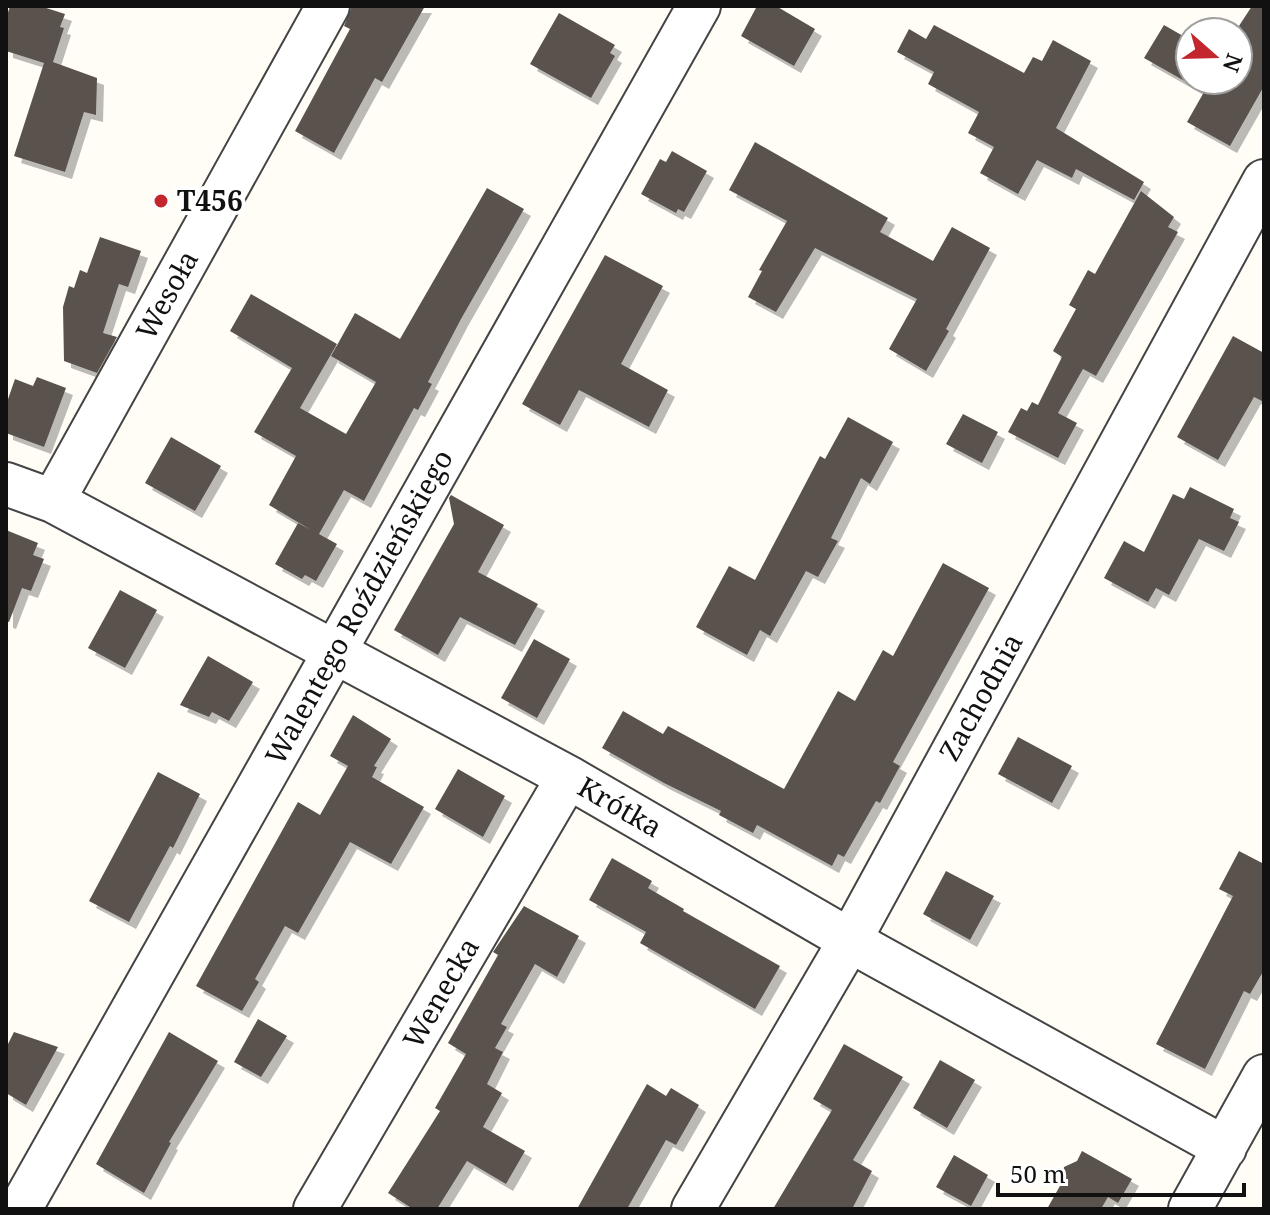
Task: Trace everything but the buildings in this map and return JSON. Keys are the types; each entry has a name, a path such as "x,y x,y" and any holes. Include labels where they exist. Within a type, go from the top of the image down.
{"street":[{"name":"Wesoła","path":"53,501 328,6"},
{"name":"Walentego Roździeńskiego","path":"20,1209 699,6"},
{"name":"Zachodnia","path":"693,1209 850,940 1264,181"},
{"name":"Krótka","path":"6,484 53,501 568,777 850,940 1225,1148"},
{"name":"Wenecka","path":"315,1209 568,777"},
{"path":"1190,1209 1264,1076"}],"place":[{"name":"T456","path":"161,201"}]}
